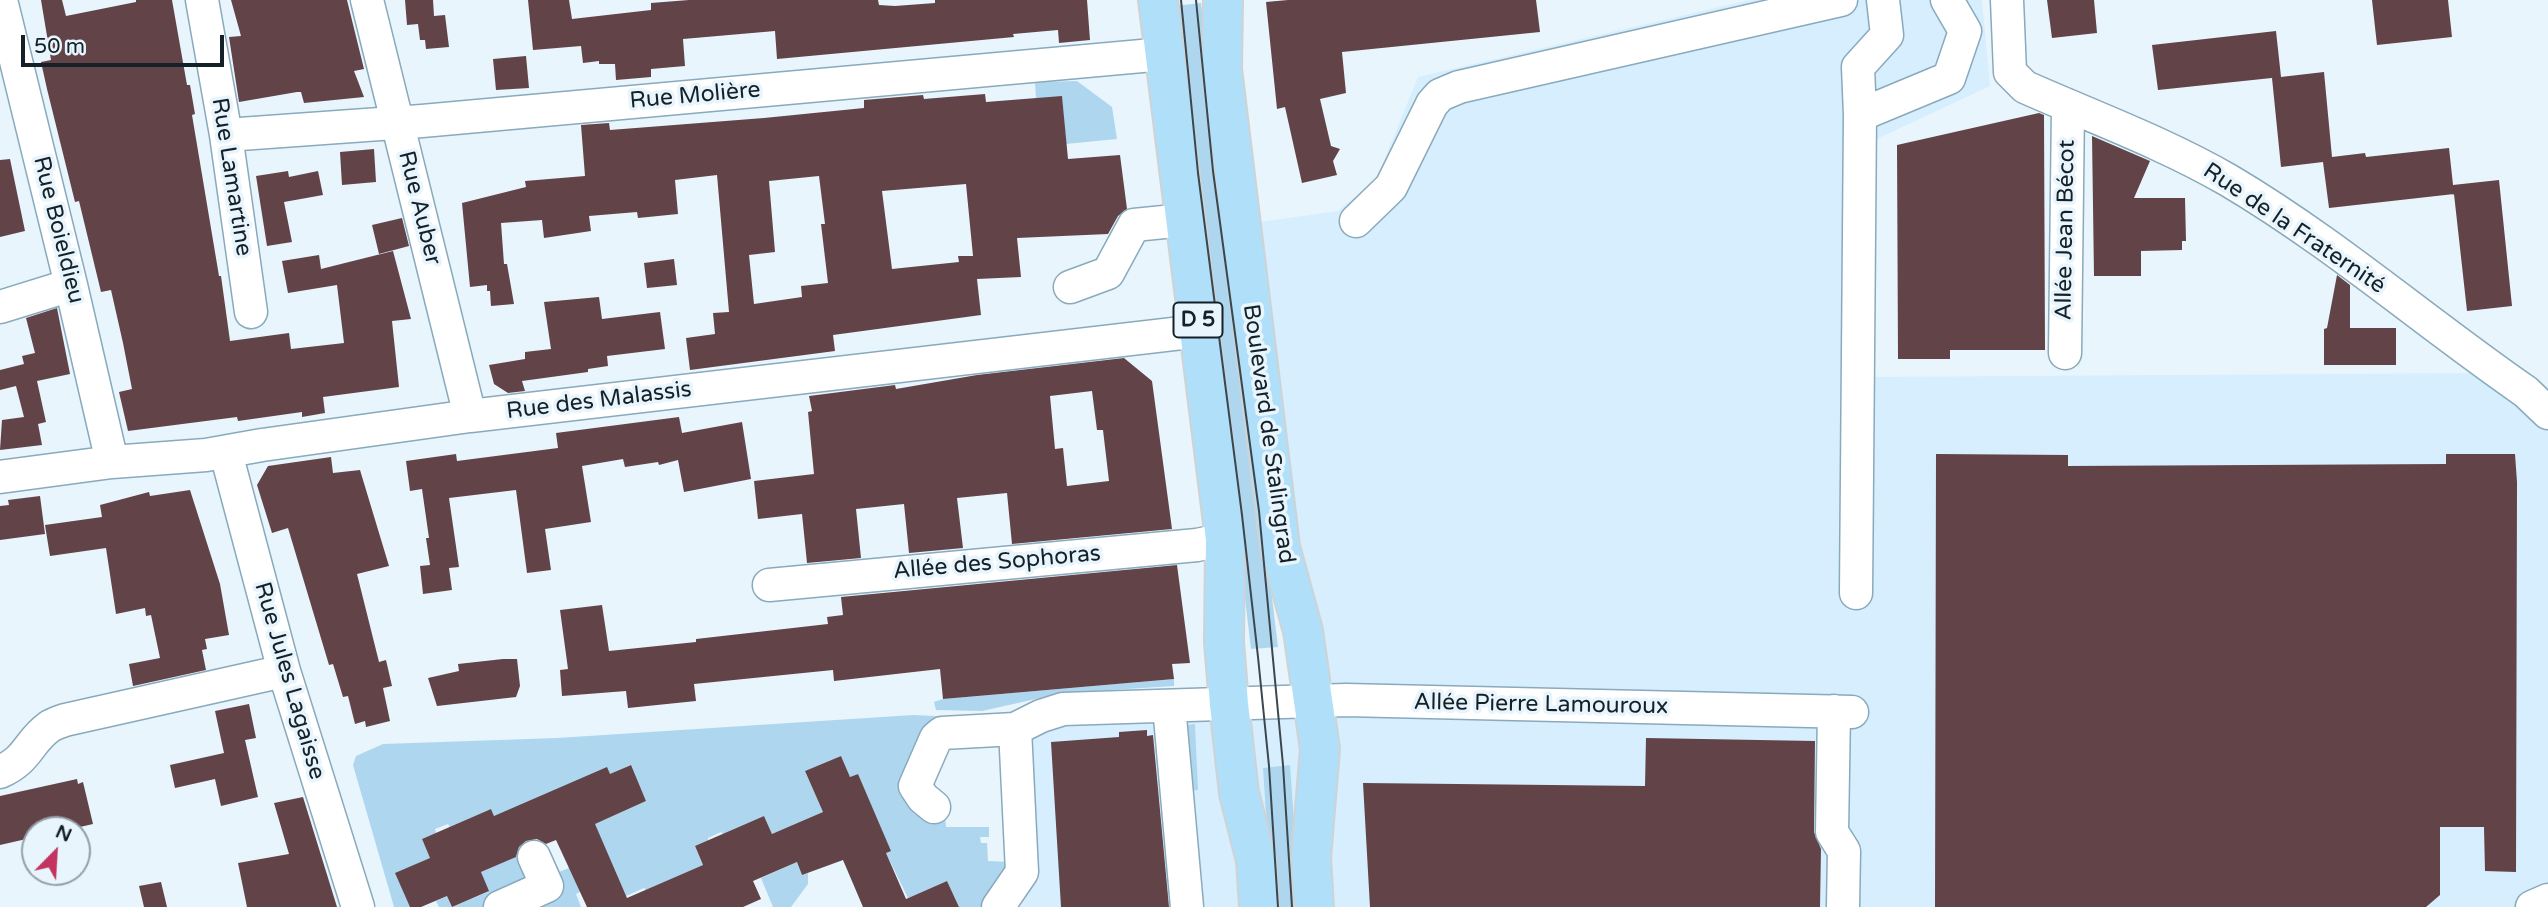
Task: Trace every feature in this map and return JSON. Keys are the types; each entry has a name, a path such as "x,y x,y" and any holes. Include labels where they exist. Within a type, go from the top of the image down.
{"main road":[{"name":"D 5","path":"1158,0 1225,539 1224,642 1229,704 1239,793 1256,860 1259,907"},
{"name":"Boulevard de Stalingrad","path":"1223,0 1222,69 1280,547 1303,631 1320,749 1311,858 1314,907"}],"street":[{"name":"Rue Boieldieu","path":"1,0 112,461"},
{"name":"Rue Lamartine","path":"202,0 226,135 251,312"},
{"name":"Rue Auber","path":"367,0 470,416"},
{"path":"1356,221 1391,187 1432,104 1440,95 1459,87 1841,0"},
{"path":"1856,593 1860,115 1858,67 1888,35 1883,0"},
{"path":"1860,115 1949,78 1965,32 1947,0"},
{"name":"Rue de la Fraternité","path":"2007,0 2010,72 2025,87 2175,153 2227,180 2526,392 2548,413"},
{"name":"Rue Molière","path":"226,135 1164,54"},
{"name":"Allée Jean Bécot","path":"2065,353 2068,106"},
{"path":"1070,287 1108,273 1134,225 1184,220"},
{"path":"0,307 71,285"},
{"name":"Rue des Malassis","path":"0,477 112,461 226,453 262,444 470,416 1199,331"},
{"name":"Rue Jules Lagaisse","path":"226,453 284,671 358,907"},
{"name":"Allée des Sophoras","path":"769,585 1197,545 1225,539"},
{"path":"0,772 14,766 26,756 50,726 65,720 284,671"},
{"name":"Allée Pierre Lamouroux","path":"1015,729 1063,709 1346,700 1843,712 1832,832 1844,851 1843,907"},
{"path":"1169,705 1187,907"},
{"path":"934,807 923,798 915,786 936,738 948,732 1015,729 1022,872 998,907"},
{"path":"500,907 547,886 534,857"},
{"path":"2532,907 2548,900"}],"shaded area":[{"path":"1750,0 1982,0 1990,86 1866,144 1866,377 2499,373 2548,413 2548,907 998,907 1022,872 1015,729 1313,701 1239,225 1338,211 1376,180 1418,77"},
{"path":"1201,3 1278,647 1251,649 1174,6"},
{"path":"1077,81 1112,107 1117,139 1066,144 1062,97 1036,99 1035,82"},
{"path":"1174,679 1174,686 1063,693 982,711 936,710 934,702 943,699"},
{"path":"913,715 958,717 917,754 945,815 946,827 989,827 989,837 980,837 981,843 987,843 988,861 1010,862 994,893 982,907 959,907 947,881 908,898 886,853 858,774 850,777 841,756 805,771 823,812 773,836 764,816 723,834 721,832 695,847 703,865 646,890 644,888 626,896 593,821 604,820 646,801 630,765 500,828 491,809 450,827 448,824 435,829 436,833 422,839 430,858 410,907 394,907 353,765 356,756 383,744 557,738"},
{"path":"1195,724 1198,790 1190,791 1187,725"},
{"path":"1290,765 1300,907 1272,907 1263,768"},
{"path":"527,852 536,873 488,907 452,907 488,892 481,872"},
{"path":"797,862 802,875 808,873 808,884 791,907 773,907 761,878"},
{"path":"572,867 582,891 576,894 581,907 528,907 556,873"},
{"path":"447,896 452,907 439,907 436,901"}],"building":[{"path":"41,0 62,0 66,16 136,0 172,0 187,85 190,85 195,114 192,115 230,341 289,333 291,349 344,343 337,285 288,293 282,261 319,255 321,269 393,251 411,319 392,321 399,387 323,397 325,413 302,417 302,412 238,421 237,417 128,431 119,392 132,389 123,343 111,290 101,292 79,201 75,202 47,89 41,62 51,60"},
{"path":"231,0 347,0 364,69 354,71 364,97 304,103 301,92 297,92 239,102 229,37 241,36"},
{"path":"405,0 433,0 434,16 445,15 449,47 426,49 425,40 420,40 418,24 407,25"},
{"path":"528,0 569,0 572,19 651,10 651,3 689,0 878,0 879,5 895,6 935,3 935,0 1087,0 1090,40 1059,43 1058,30 1013,34 1014,37 777,59 775,31 683,39 685,66 651,69 651,77 616,80 615,64 599,64 599,61 583,63 581,46 533,50"},
{"path":"1536,0 1540,32 1342,52 1346,93 1320,99 1331,146 1340,149 1333,161 1337,175 1302,183 1285,107 1277,109 1266,2"},
{"path":"2047,0 2094,0 2097,33 2052,38"},
{"path":"2372,0 2448,0 2452,37 2377,45"},
{"path":"2276,31 2281,77 2158,90 2152,45"},
{"path":"526,56 529,88 496,90 493,59"},
{"path":"2324,72 2332,157 2365,153 2366,157 2449,148 2454,194 2329,208 2323,162 2281,167 2272,78"},
{"path":"985,94 986,102 1062,96 1068,159 1120,155 1127,209 1118,216 1108,234 1017,238 1021,277 977,279 981,315 833,335 835,351 690,370 686,338 715,334 713,313 729,312 717,175 675,180 678,214 638,218 637,212 589,216 591,231 544,238 542,220 501,223 504,264 507,264 514,304 491,306 487,285 470,287 462,203 526,187 525,181 585,176 581,125 609,123 610,130 864,108 864,100 923,95 924,99","holes":["819,176 828,283 801,286 802,297 754,304 749,255 775,252 769,181","966,184 973,256 958,256 959,262 892,269 882,191"]},
{"path":"2039,113 2044,115 2045,350 1950,350 1950,359 1898,359 1897,145"},
{"path":"2092,136 2150,161 2134,198 2185,198 2186,241 2182,241 2182,250 2141,251 2141,276 2094,276"},
{"path":"374,149 376,182 342,185 340,152"},
{"path":"10,159 25,231 0,237 0,160"},
{"path":"288,171 289,177 318,171 323,195 284,202 292,242 267,246 256,176"},
{"path":"2499,180 2512,306 2467,311 2453,185"},
{"path":"402,218 409,246 379,254 372,225"},
{"path":"674,259 677,285 647,288 644,263"},
{"path":"2337,275 2350,285 2350,328 2396,328 2396,365 2324,365 2324,329 2327,328"},
{"path":"599,297 602,319 660,312 665,349 607,356 608,366 588,369 588,372 522,381 525,391 508,393 494,384 489,365 525,359 525,352 551,349 544,302"},
{"path":"57,308 70,374 37,381 46,422 38,424 42,445 0,450 2,420 24,417 16,386 0,390 0,370 24,364 22,356 35,353 26,318"},
{"path":"1124,358 1152,381 1172,529 1012,544 1007,493 957,498 963,548 909,553 904,504 856,509 861,558 807,563 802,514 758,519 754,481 814,474 809,396 895,385 896,389 977,375","holes":["1092,391 1097,430 1103,430 1109,481 1067,486 1063,448 1055,449 1050,396"]},
{"path":"679,417 682,433 742,422 751,479 684,492 678,460 659,465 658,462 625,467 623,459 582,466 591,522 545,529 551,570 527,573 516,490 449,498 459,567 449,568 452,590 423,594 420,566 430,565 426,538 429,538 422,489 410,491 406,461 456,454 457,461 558,448 556,433"},
{"path":"1936,454 2068,455 2068,466 2446,464 2446,454 2515,454 2516,872 2485,871 2484,827 2440,827 2440,895 2426,907 1935,907"},
{"path":"331,457 333,473 360,470 389,566 357,574 379,662 386,660 392,686 383,688 390,721 366,727 365,721 355,724 348,696 343,697 333,664 329,665 288,528 272,533 257,485 268,466"},
{"path":"190,490 220,584 229,635 205,639 207,649 202,650 206,670 133,686 129,664 160,658 151,615 146,616 145,608 116,614 106,548 50,556 45,525 102,517 100,505 149,492 150,496"},
{"path":"40,496 45,534 0,540 0,506 9,505 8,500"},
{"path":"1177,565 1190,663 1172,664 1174,679 943,699 940,669 834,681 833,670 694,684 696,701 628,708 626,691 562,696 560,670 568,669 560,610 602,605 609,651 828,624 827,617 843,615 841,597"},
{"path":"517,659 520,686 516,697 437,706 428,678 459,671 458,664"},
{"path":"249,704 256,738 245,740 258,797 221,806 215,779 175,788 170,765 224,753 215,711"},
{"path":"1147,730 1147,736 1153,735 1169,907 1061,907 1051,742 1119,737 1119,732"},
{"path":"1646,738 1815,741 1814,832 1821,849 1820,907 1370,907 1363,783 1645,786"},
{"path":"841,756 850,777 858,774 891,851 886,853 906,899 947,881 959,907 863,907 843,860 802,875 797,862 753,881 761,899 743,907 587,907 556,840 546,844 537,839 526,841 519,847 516,857 481,872 489,891 452,907 447,896 421,907 410,907 395,873 430,858 422,839 491,809 494,816 607,767 610,774 631,765 646,801 595,824 627,898 703,865 695,846 764,816 772,834 823,812 805,771"},
{"path":"77,779 78,784 83,782 93,824 91,816 21,816 21,840 0,845 0,796"},
{"path":"303,797 337,907 247,907 238,863 289,854 274,803"},
{"path":"161,882 167,907 144,907 139,886"}],"tram line":[{"path":"1181,0 1198,173 1258,657 1269,766 1278,907"},
{"path":"1196,0 1213,171 1259,511 1283,765 1292,907"}]}
